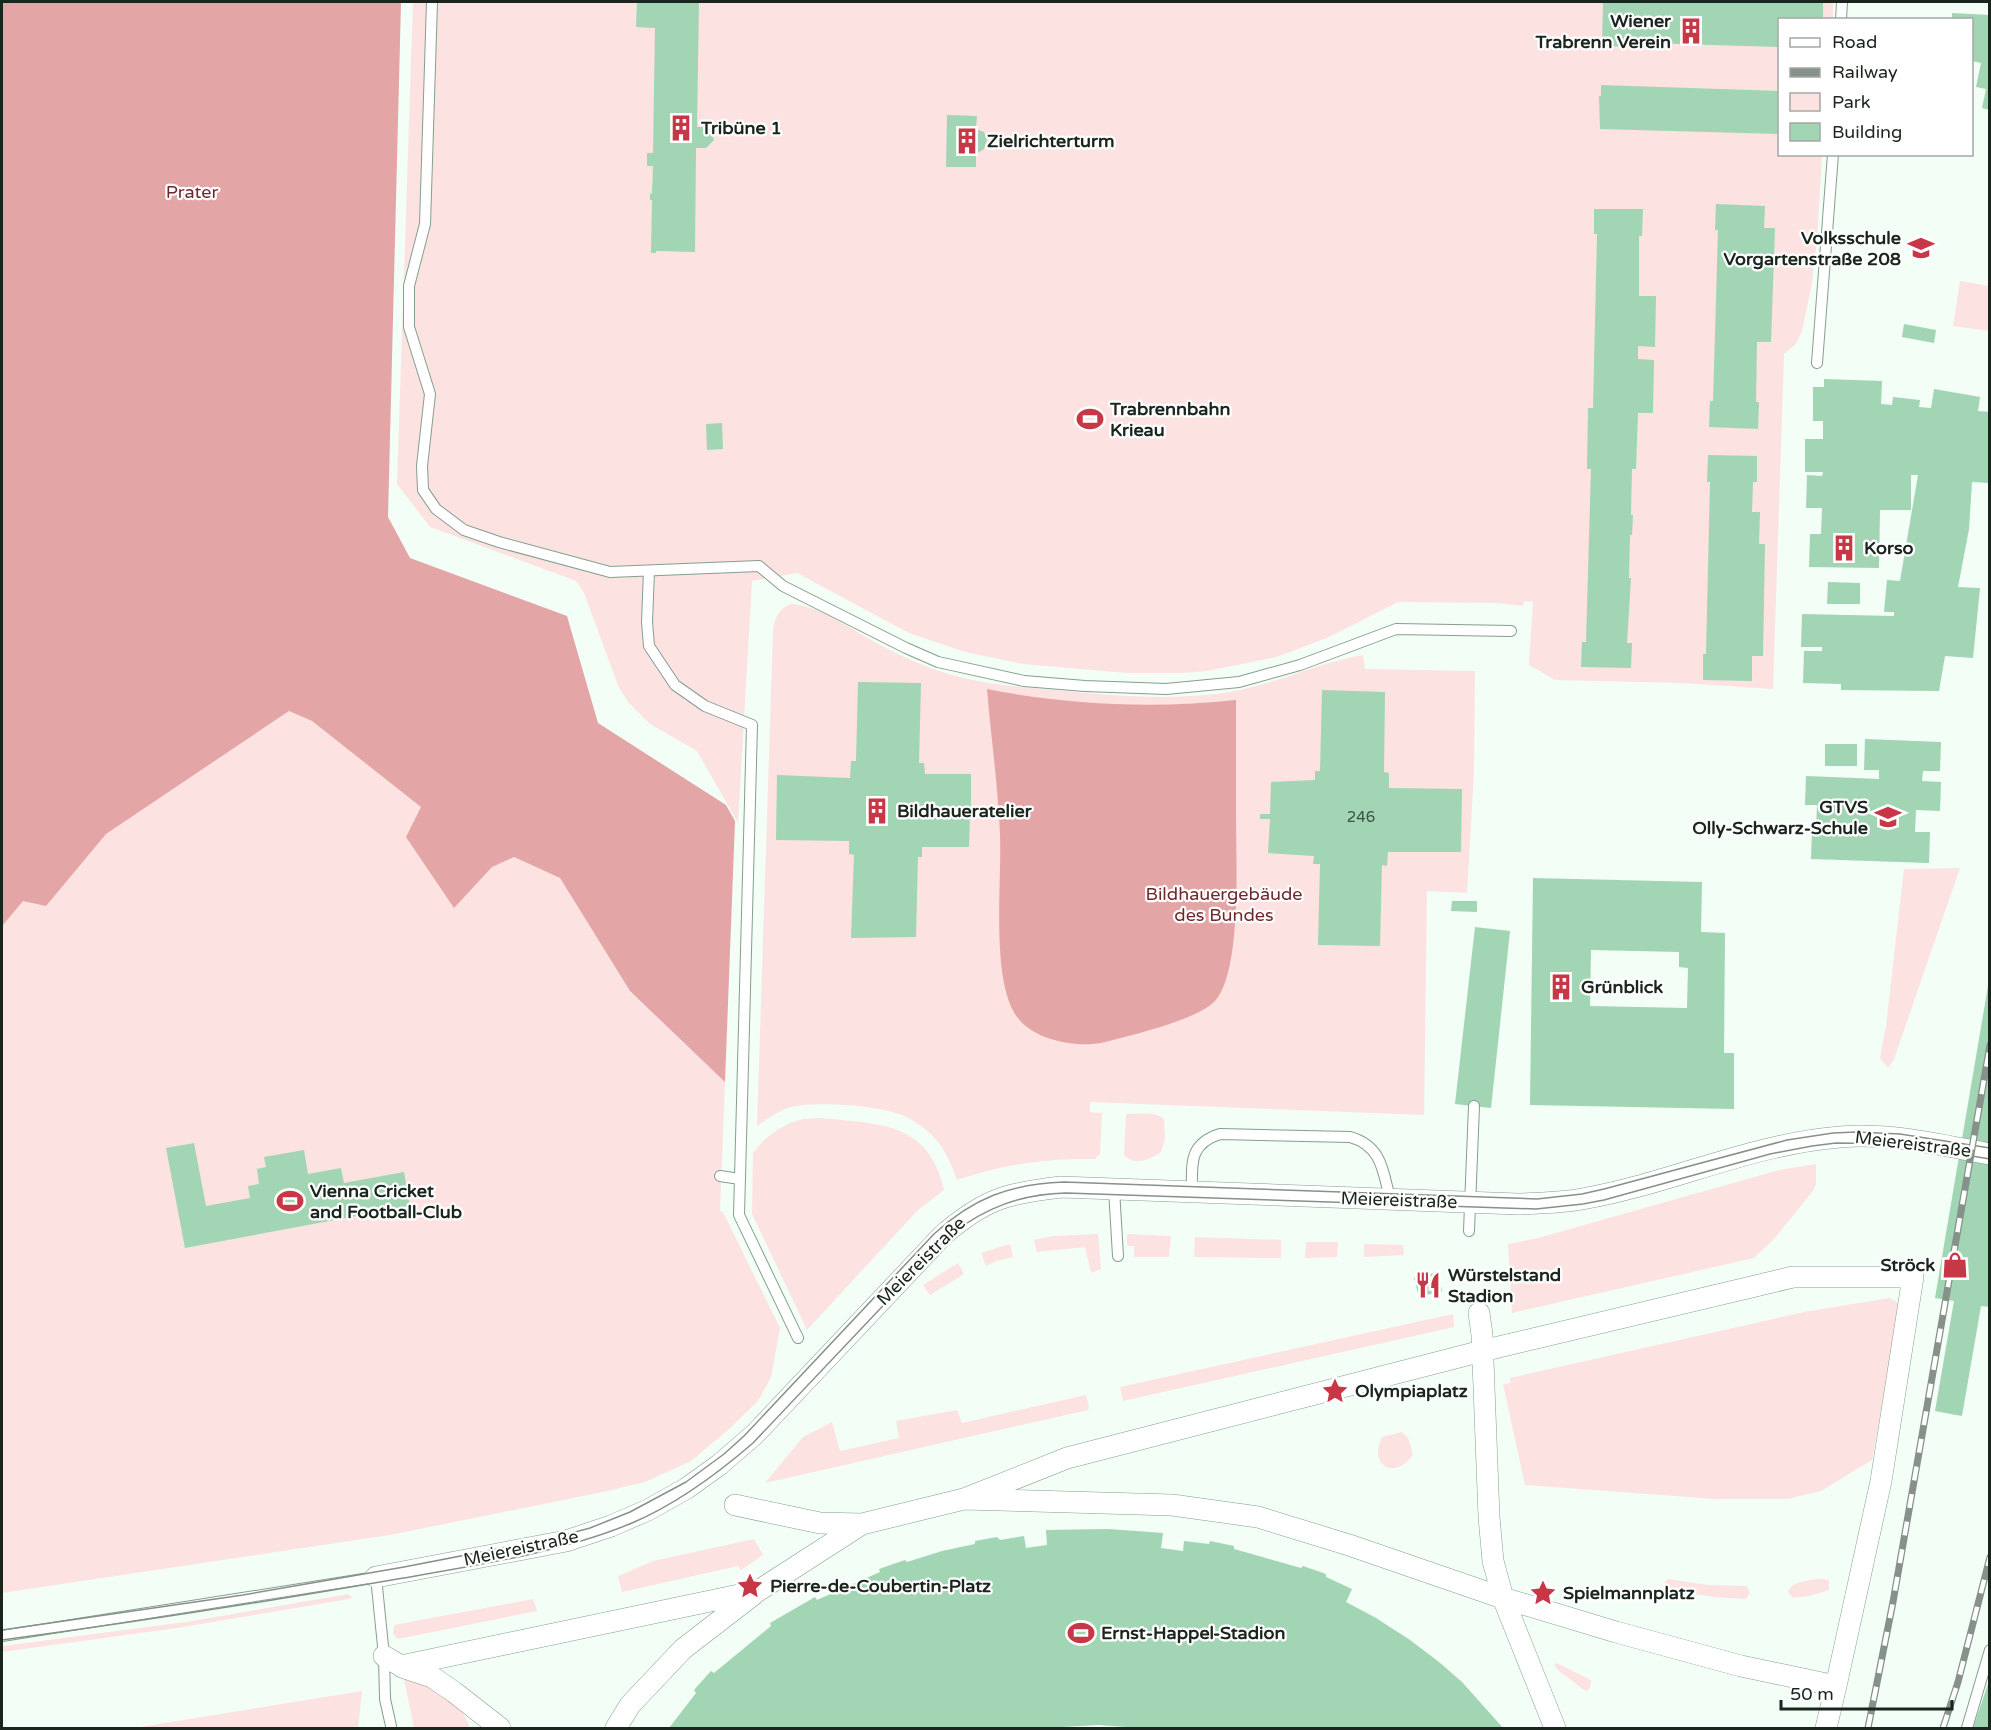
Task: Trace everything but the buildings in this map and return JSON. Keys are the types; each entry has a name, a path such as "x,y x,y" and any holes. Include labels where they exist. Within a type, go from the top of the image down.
{"street":[{"name":"Meiereistraße","path":"376,1577 566,1541 611,1526 648,1510 687,1488 719,1465 755,1434 943,1235 966,1214 989,1202 1022,1191 1060,1187 1518,1204 1581,1199 1772,1149 1842,1137 1878,1137 1989,1154"},
{"path":"735,1505 820,1523 862,1524 964,1499 1067,1458 1482,1351 1793,1277 1913,1277 1881,1481 1826,1728"},
{"path":"1479,1313 1488,1517 1493,1561 1503,1598 1555,1728"},
{"path":"964,1499 1172,1505 1258,1517 1349,1545 1503,1598 1616,1632 1741,1666 1836,1686"},
{"path":"616,1728 630,1705 684,1649 758,1591 862,1524"},
{"path":"393,1661 758,1591"},
{"path":"393,1661 432,1677 500,1728"}],"lane":[{"path":"432,2 425,224 409,286 409,327 430,394 422,466 423,490 436,509 464,530 499,542 610,572 759,566 783,585 938,662 1024,681 1085,686 1166,688 1239,682 1300,665 1396,629 1510,631"},
{"path":"1841,18 1842,2"},
{"path":"1817,363 1833,156"},
{"path":"649,571 647,622 649,646 655,656 675,685 682,690 705,706 752,725 739,1215 798,1338"},
{"path":"1469,1231 1474,1106"},
{"path":"1192,1193 1192,1163 1195,1151 1211,1136 1220,1134 1350,1137 1362,1141 1377,1155 1383,1167 1390,1199"},
{"path":"720,1176 740,1179"},
{"path":"1114,1189 1118,1256"},
{"path":"376,1577 393,1661 385,1699 391,1726"},
{"name":"Meiereistraße","path":"2,1636 376,1577"},
{"path":"1967,1728 1989,1650"}],"green space":[{"path":"2,2 107,833 289,711 312,721 444,825 560,878 630,991 725,1082 720,1211 723,1212 780,1328 771,1377 758,1401 691,1461 645,1482 390,1535 2,1593"},
{"name":"Prater","path":"2,2 401,2 388,517 410,558 567,616 598,723 726,805 735,821 725,1082 630,991 560,878 514,857 492,867 454,908 406,837 421,807 312,721 289,711 106,834 46,906 23,901 2,926"},
{"name":"Trabrennbahn Krieau","path":"413,2 1833,2 1833,18 1778,18 1778,156 1822,156 1812,283 1802,331 1796,344 1784,354 1773,689 1681,683 1555,680 1529,665 1533,602 1524,601 1523,606 1496,603 1398,602 1329,637 1277,657 1207,671 1127,673 1023,664 965,652 909,633 797,573 752,581 738,823 697,751 650,724 629,703 619,688 584,593 576,581 430,527 397,484"},
{"path":"1960,281 1989,286 1989,331 1953,326"},
{"name":"Bildhauergebäude des Bundes","path":"790,604 814,609 888,649 932,669 971,680 1019,687 1124,696 1171,697 1218,694 1271,682 1332,662 1363,655 1365,669 1475,671 1474,772 1467,893 1427,891 1424,1115 1090,1102 1090,1112 1102,1113 1100,1154 1095,1159 1025,1163 957,1180 945,1153 932,1135 909,1119 888,1111 825,1104 796,1106 781,1111 757,1126 773,633 777,616"},
{"path":"987,689 1048,699 1111,704 1174,704 1236,700 1234,941 1224,986 1215,1001 1206,1008 1163,1026 1094,1044 1068,1043 1043,1036 1022,1023 1015,1014 1008,997 1000,952 1000,834"},
{"path":"1960,868 1894,1059 1888,1068 1880,1058 1886,1026 1904,869"},
{"path":"1126,1114 1151,1114 1164,1119 1165,1138 1161,1152 1142,1161 1132,1160 1124,1155"},
{"path":"821,1118 881,1125 914,1138 926,1150 937,1167 944,1190 917,1211 807,1330 752,1214 753,1153 764,1140 790,1123 803,1119"},
{"path":"1816,1164 1816,1184 1813,1191 1773,1240 1754,1258 1512,1313 1508,1244 1538,1238 1779,1170"},
{"path":"1098,1234 1101,1269 1091,1273 1085,1247 1037,1252 1034,1240 1053,1236"},
{"path":"1127,1234 1171,1236 1169,1257 1134,1257 1134,1246 1127,1246"},
{"path":"1195,1237 1281,1240 1281,1258 1194,1257"},
{"path":"1306,1242 1338,1242 1337,1257 1305,1258"},
{"path":"1010,1244 1013,1257 986,1266 981,1253"},
{"path":"1364,1244 1403,1245 1404,1255 1364,1257"},
{"path":"958,1263 964,1274 930,1295 923,1285"},
{"path":"1890,1298 1898,1303 1899,1309 1872,1460 1821,1491 1788,1499 1716,1499 1525,1485 1503,1384 1510,1383 1510,1378 1804,1312"},
{"path":"1453,1314 1454,1327 1123,1401 1120,1387"},
{"path":"1086,1395 1088,1410 765,1483 803,1437 832,1422 840,1451 899,1438 896,1421 957,1410 962,1423"},
{"path":"1402,1432 1408,1438 1413,1454 1400,1467 1386,1467 1378,1456 1382,1437"},
{"path":"754,1539 763,1555 741,1570 738,1566 622,1592 618,1576 653,1561"},
{"path":"1668,1579 1708,1585 1747,1586 1750,1593 1746,1599 1667,1590 1665,1582"},
{"path":"1815,1579 1829,1581 1829,1590 1793,1598 1788,1592 1796,1584"},
{"path":"348,1594 352,1597 349,1599 177,1628 2,1652 2,1646 186,1622"},
{"path":"533,1599 537,1611 398,1639 393,1634 394,1625"},
{"path":"1557,1663 1591,1680 1590,1688 1587,1691 1584,1690 1559,1671 1554,1665"},
{"path":"410,1677 429,1683 447,1695 461,1710 470,1728 414,1728 404,1679"},
{"path":"362,1691 358,1728 134,1728"}],"tram line":[{"path":"2,1630 243,1595 404,1567 553,1538 590,1528 630,1512 686,1482 724,1454 744,1436 934,1234 978,1202 1009,1190 1064,1182 1537,1199 1582,1194 1787,1140 1833,1133 1900,1134 1990,1148"},
{"path":"2,1640 242,1605 479,1565 574,1543 632,1523 696,1488 753,1443 950,1235 977,1217 1019,1199 1066,1193 1536,1209 1604,1200 1770,1154 1836,1143 1898,1144 1990,1159"}],"railway":[{"path":"1868,1728 1893,1602 1990,1045"},
{"path":"1943,1728 1958,1682 1990,1557"}],"place":[{"name":"Wiener Trabrenn Verein","path":"1691,31"},
{"name":"Tribüne 1","path":"681,128"},
{"name":"Zielrichterturm","path":"967,141"},
{"name":"Volksschule Vorgartenstraße 208","path":"1921,248"},
{"name":"Trabrennbahn Krieau","path":"1090,419"},
{"name":"Korso","path":"1844,548"},
{"name":"Bildhaueratelier","path":"877,811"},
{"name":"GTVS Olly-Schwarz-Schule","path":"1888,817"},
{"name":"Grünblick","path":"1561,987"},
{"name":"Vienna Cricket and Football-Club","path":"290,1201"},
{"name":"Ströck","path":"1955,1265"},
{"name":"Würstelstand Stadion","path":"1428,1285"},
{"name":"Olympiaplatz","path":"1335,1391"},
{"name":"Pierre-de-Coubertin-Platz","path":"750,1586"},
{"name":"Spielmannplatz","path":"1543,1593"},
{"name":"Ernst-Happel-Stadion","path":"1081,1633"}]}
